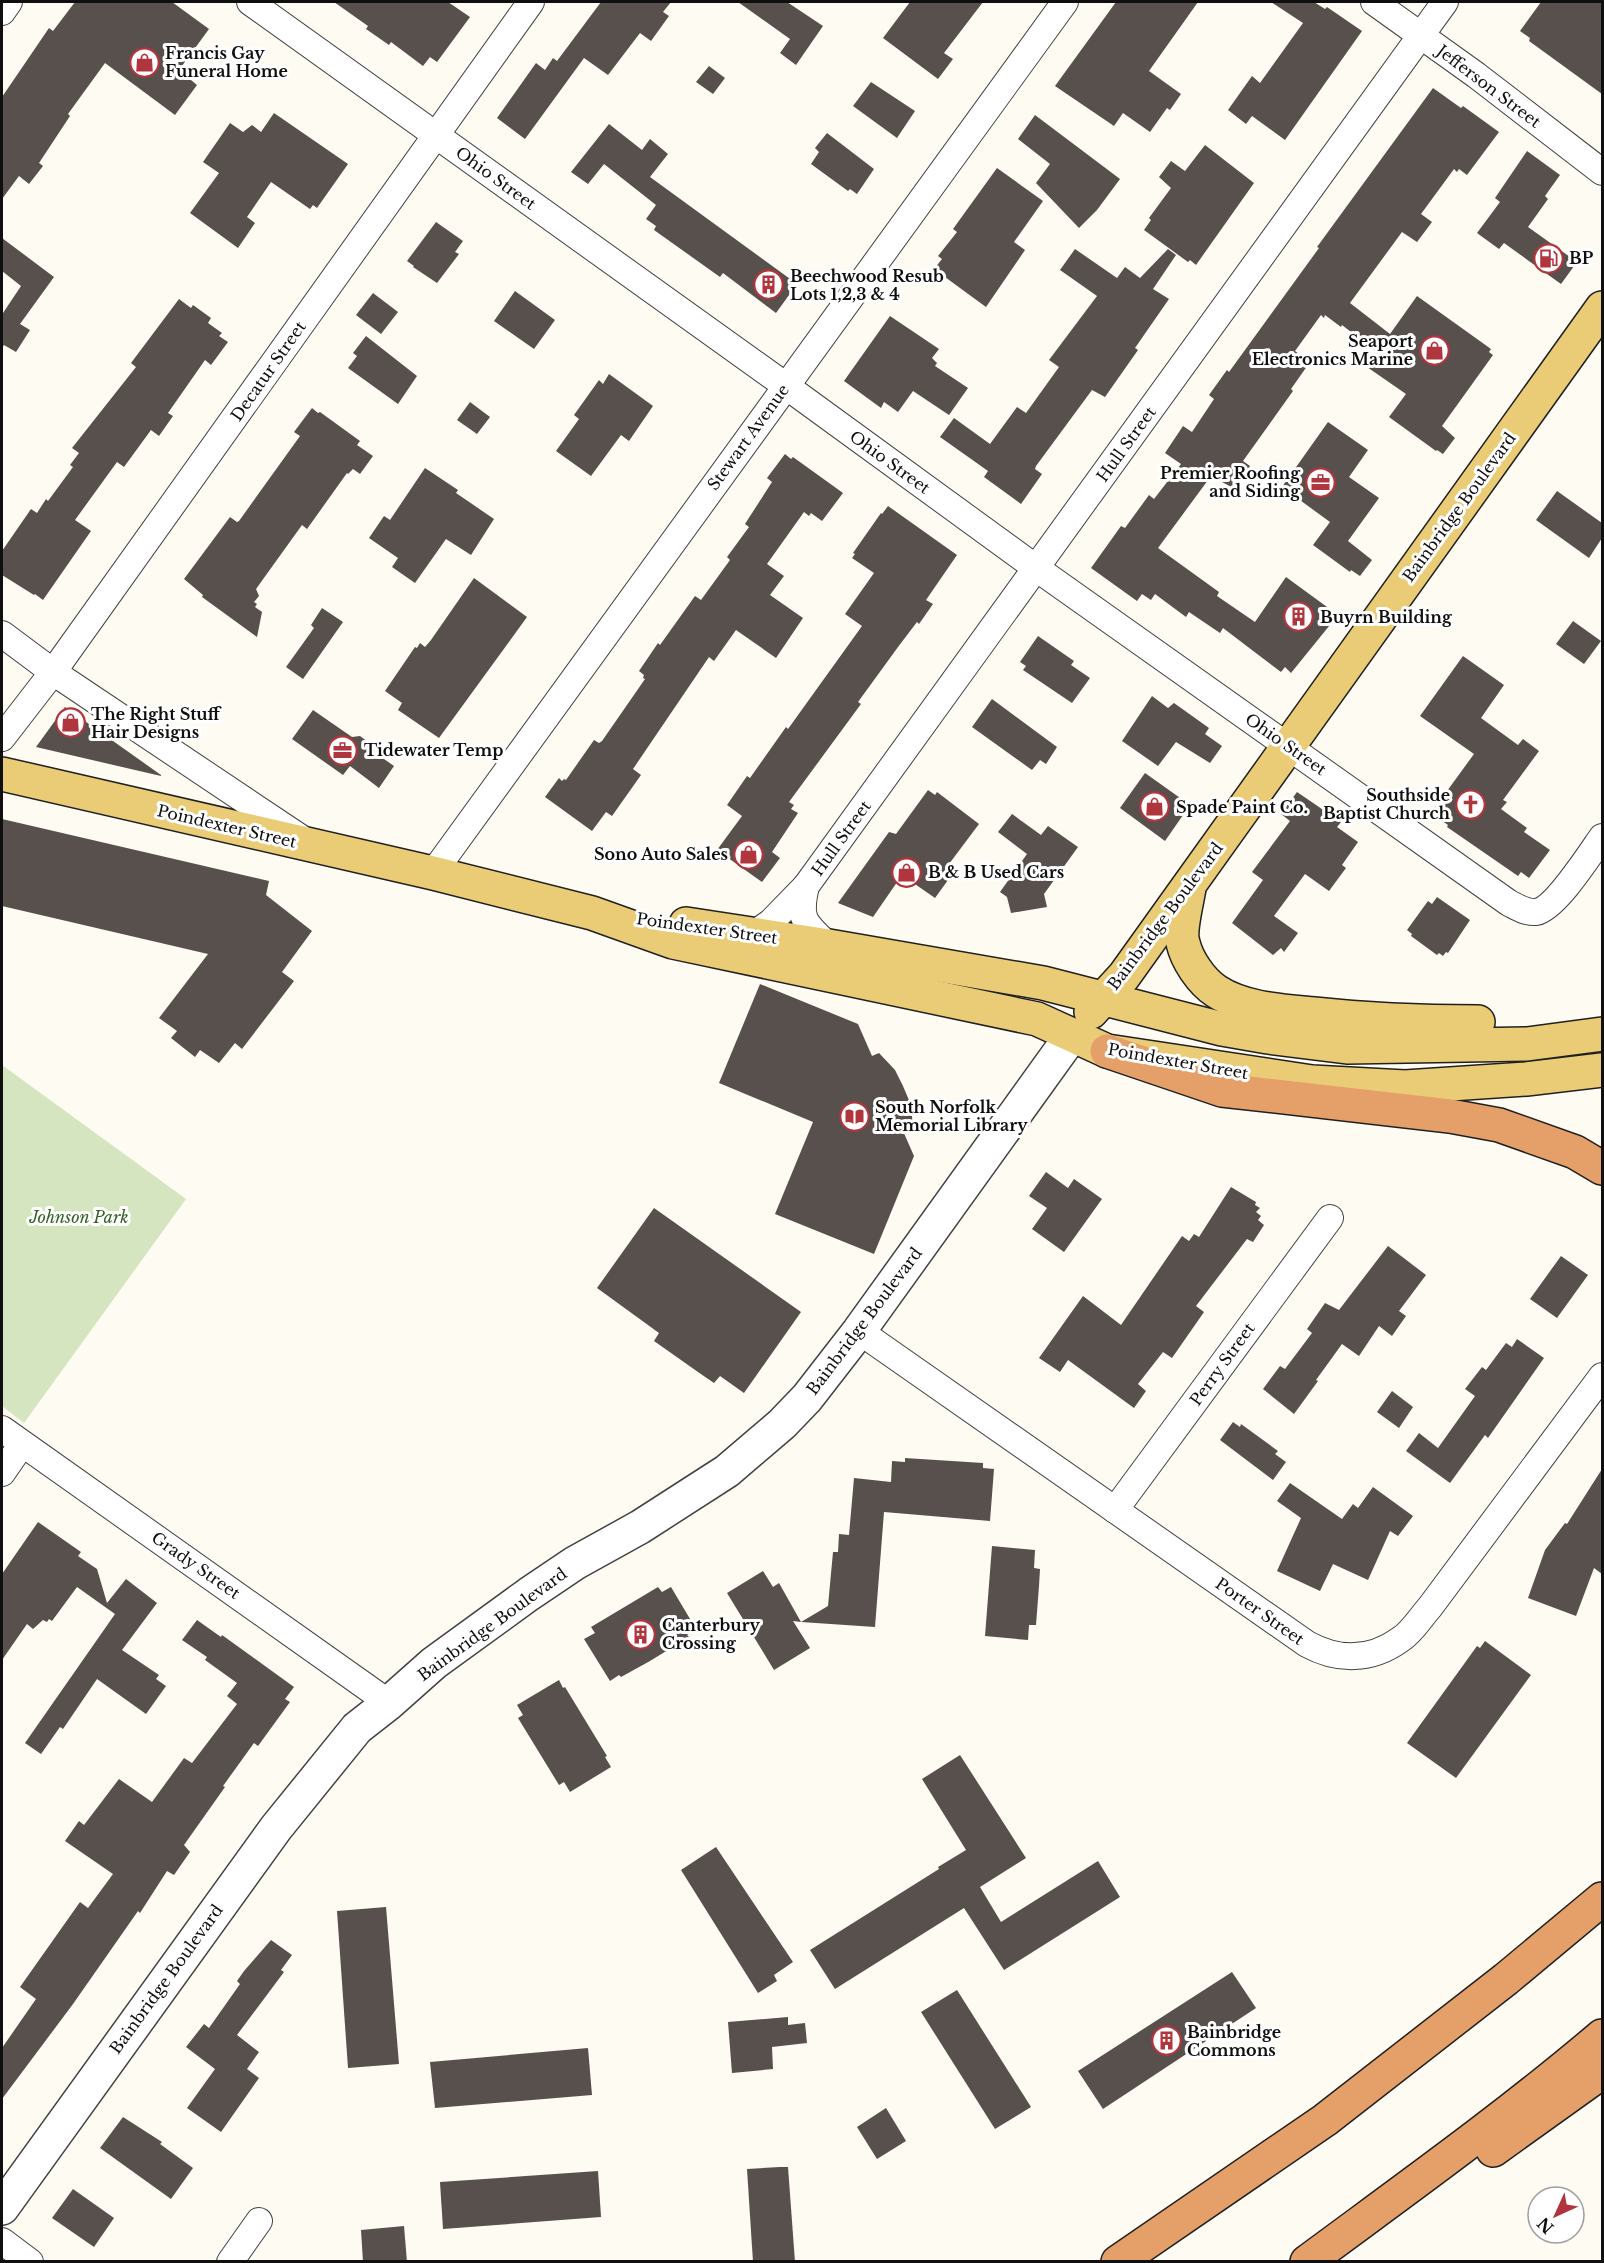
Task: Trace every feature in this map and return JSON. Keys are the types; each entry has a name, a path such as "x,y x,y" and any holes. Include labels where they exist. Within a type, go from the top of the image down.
{"highway":[{"path":"1107,1051 1222,1090 1449,1116 1499,1125 1575,1152 1602,1168"},
{"path":"1506,1979 1602,1876"},
{"path":"1118,2262 1325,2120 1506,1979 1602,1899"},
{"path":"1308,2262 1453,2154 1602,2036"},
{"path":"1308,2262 1474,2164 1602,2072"}],"main road":[{"name":"Bainbridge Boulevard","path":"1072,1035 1124,976 1602,308"},
{"name":"Poindexter Street","path":"2,774 433,873 592,913 673,942 1037,1019 1107,1051 1312,1082 1405,1087 1526,1079 1602,1070"},
{"path":"1189,885 1182,941 1189,959 1204,980 1217,991 1244,1003 1282,1011 1377,1020 1540,1021 1602,1032"},
{"name":"Poindexter Street","path":"592,913 677,922 1043,983 1222,1029 1347,1047 1527,1044 1602,1032"}],"street":[{"path":"2,12 9,2"},
{"name":"Ohio Street","path":"250,2 1036,568 1509,903 1523,910 1536,912 1545,908 1565,888 1602,837"},
{"name":"Decatur Street","path":"2,738 53,672 531,2"},
{"name":"Stewart Avenue","path":"433,873 1065,2"},
{"name":"Jefferson Street","path":"1374,2 1602,172"},
{"name":"Hull Street","path":"754,934 771,922 806,886 1445,2"},
{"path":"2,634 53,672 314,847"},
{"name":"Hull Street","path":"806,886 801,908 808,926 829,946"},
{"name":"Bainbridge Boulevard","path":"2,2208 276,1827 357,1728 435,1663 529,1594 574,1563 640,1527 727,1471 782,1424 807,1398 859,1331 1072,1035"},
{"name":"Perry Street","path":"1115,1510 1330,1218"},
{"name":"Porter Street","path":"859,1331 1307,1644 1323,1652 1355,1658 1382,1650 1402,1639 1430,1607 1602,1376"},
{"name":"Grady Street","path":"2,1429 196,1564 389,1703"},
{"path":"2,1473 22,1444"},
{"path":"230,2262 259,2221"},
{"path":"2,2241 30,2262"}],"green space":[{"name":"Johnson Park","path":"2,1065 186,1199 24,1423 2,1406"}],"building":[{"path":"75,2 172,2 209,29 179,70 197,85 175,115 105,63 68,114 70,116 39,163 43,166 29,184 19,176 2,199 2,97 49,28 53,31"},
{"path":"334,2 448,2 470,17 437,62 430,57 423,66 391,42 389,45 366,29 368,26"},
{"path":"601,2 671,2 663,12 669,16 651,41 640,33 608,75 584,58 525,139 497,118 536,63 545,70 553,58 557,61"},
{"path":"738,2 787,2 823,26 796,65 780,53 790,39"},
{"path":"910,2 983,2 944,53 953,59 938,79 883,38"},
{"path":"1116,2 1198,2 1149,71 1181,94 1170,110 1167,108 1150,132 1123,113 1114,126 1055,86"},
{"path":"1271,2 1314,2 1325,9 1327,7 1362,31 1285,140 1252,116 1246,124 1228,110 1252,76 1260,83 1303,23"},
{"path":"1541,2 1602,2 1602,94 1529,41 1530,38 1520,31"},
{"path":"709,66 725,78 713,94 696,82"},
{"path":"871,82 915,111 897,138 853,106"},
{"path":"1433,88 1499,132 1467,175 1459,169 1457,172 1454,169 1421,214 1432,222 1417,242 1402,232 1350,303 1390,334 1417,296 1491,349 1489,352 1493,355 1442,426 1455,438 1443,454 1389,417 1406,394 1367,367 1377,352 1342,325 1341,327 1325,315 1324,318 1321,315 1295,351 1310,362 1291,389 1293,391 1243,461 1250,466 1235,489 1211,476 1158,548 1219,592 1217,596 1255,622 1286,577 1338,615 1291,673 1285,667 1281,672 1223,628 1220,633 1189,612 1186,617 1155,594 1151,600 1142,594 1137,601 1091,568 1121,526 1125,528 1149,495 1154,499 1181,464 1165,453 1183,426 1192,432 1214,399 1209,395 1227,370 1229,372"},
{"path":"274,113 348,164 317,208 313,205 310,209 271,182 247,217 255,223 238,248 190,213 219,173 203,162 230,123 243,132 252,125 261,132"},
{"path":"1035,115 1120,179 1097,210 1079,228 1036,183 1050,164 1018,139"},
{"path":"609,124 642,150 650,139 668,154 650,177 797,284 776,313 723,273 720,277 654,230 656,226 646,219 656,205 604,164 588,184 571,172"},
{"path":"827,133 874,169 857,194 850,189 848,191 811,164 819,152 815,148"},
{"path":"1205,145 1254,183 1196,265 1190,260 1188,262 1144,230 1151,220 1149,218 1171,188 1159,177 1171,161 1185,171"},
{"path":"1527,151 1560,175 1545,196 1548,199 1528,227 1577,262 1561,284 1504,243 1499,249 1477,233 1500,202 1495,198"},
{"path":"997,168 1043,201 1014,242 1025,250 986,307 934,269 942,259 938,256 957,232 953,229"},
{"path":"436,222 463,241 455,252 459,254 437,283 407,261"},
{"path":"2,238 54,277 20,324 30,330 16,352 4,345 2,348 2,312 21,286 2,271"},
{"path":"1075,249 1117,278 1125,267 1140,278 1168,249 1176,255 1153,289 1169,299 1135,348 1138,350 1105,397 1092,390 1036,466 1035,469 1042,474 1021,504 984,477 988,471 940,437 954,418 990,444 1017,407 1026,413 1059,367 1049,360 1097,296 1060,270"},
{"path":"515,291 555,320 534,349 494,321"},
{"path":"373,293 398,312 381,334 356,315"},
{"path":"179,299 191,308 193,305 211,318 208,323 222,333 219,336 228,342 211,365 205,360 168,413 173,416 159,436 151,430 124,467 117,462 75,520 91,531 43,600 2,575 2,551 31,509 37,513 73,467 70,465 79,453 72,448 136,367 131,363"},
{"path":"890,316 939,349 932,358 937,363 935,366 968,388 949,415 913,391 898,412 884,402 881,408 844,381"},
{"path":"366,336 417,376 398,404 348,368 357,356 353,353"},
{"path":"609,374 653,406 629,441 621,435 591,476 556,451 579,419 574,415 599,380 603,384"},
{"path":"470,402 490,417 477,434 457,420"},
{"path":"312,408 360,441 357,445 373,456 360,474 353,469 347,473 307,529 302,525 256,589 259,596 254,602 257,604 255,607 262,612 257,637 202,597 203,595 184,579 230,517 239,521 300,436 294,432"},
{"name":"Premier Roofing and Siding","path":"1328,422 1368,450 1349,477 1379,498 1348,541 1372,560 1360,576 1351,570 1350,572 1313,545 1330,522 1282,487"},
{"path":"785,454 791,459 793,457 843,493 822,521 811,513 809,516 804,512 767,564 784,576 770,595 803,618 776,658 736,630 714,661 709,657 633,769 641,775 612,816 606,812 592,831 545,797 559,778 562,781 566,780 594,740 599,743 602,741 645,679 639,671 658,643 660,645 695,596 701,600 730,560 727,557 749,527 745,524 772,482 767,478"},
{"path":"425,468 458,490 456,493 494,519 471,555 446,539 415,583 392,567 398,558 369,538 384,516 390,520"},
{"path":"1557,491 1602,523 1602,538 1589,558 1536,520"},
{"path":"888,506 957,555 926,600 933,604 858,702 861,704 789,802 794,805 791,809 798,813 772,852 780,858 762,882 717,850 742,816 727,805 747,776 750,778 786,727 788,729 862,626 845,614 874,573 852,558 855,554 853,553"},
{"path":"474,578 527,617 439,738 398,710 402,703 385,691 415,647 417,648 420,643 425,647 431,640"},
{"path":"322,608 343,622 303,679 286,667 314,628 311,625"},
{"path":"1573,621 1601,641 1584,664 1556,644"},
{"path":"1038,636 1074,661 1071,665 1090,678 1072,703 1023,670 1026,666 1020,662"},
{"name":"Southside Baptist Church","path":"1463,656 1504,685 1481,718 1518,745 1523,739 1539,751 1503,800 1507,802 1501,809 1527,828 1524,832 1550,850 1529,878 1521,872 1518,876 1447,827 1448,825 1431,813 1474,754 1420,716"},
{"path":"1152,696 1168,708 1174,703 1209,728 1205,734 1222,746 1210,763 1176,742 1158,766 1122,741"},
{"path":"992,699 1057,747 1046,764 1040,760 1032,770 972,727"},
{"name":"The Right Stuff Hair Designs","path":"65,707 161,775 161,776 36,747"},
{"name":"Tidewater Temp","path":"313,710 352,737 360,736 376,748 374,752 394,766 379,788 350,766 343,775 292,739"},
{"name":"Spade Paint Co.","path":"1145,773 1190,805 1165,841 1120,808"},
{"path":"928,790 935,795 937,792 979,824 949,864 956,869 935,898 902,875 873,917 838,903 889,832 896,834"},
{"path":"1297,792 1341,822 1337,827 1358,842 1342,865 1346,868 1329,891 1305,874 1274,916 1298,933 1284,952 1281,948 1273,955 1232,923 1263,880 1252,872 1290,821 1281,814"},
{"path":"1012,814 1041,835 1048,826 1078,847 1044,894 1047,907 1011,913 1007,897 1000,892 1027,854 998,832"},
{"path":"2,819 269,881 266,895 312,931 282,972 294,981 242,1049 235,1043 219,1063 200,1050 195,1057 171,1038 177,1031 159,1018 208,954 2,906"},
{"path":"1437,897 1470,920 1448,953 1446,952 1443,956 1439,953 1437,955 1411,936 1412,934 1407,930 1428,901 1432,904"},
{"name":"South Norfolk Memorial Library","path":"760,984 858,1024 872,1056 879,1053 895,1070 903,1086 911,1105 913,1128 903,1131 914,1156 874,1254 775,1214 813,1122 719,1083"},
{"path":"1046,1172 1068,1188 1074,1179 1102,1199 1064,1252 1032,1229 1047,1208 1029,1196"},
{"path":"1231,1187 1256,1202 1255,1205 1260,1208 1256,1212 1261,1216 1258,1220 1264,1225 1253,1242 1247,1239 1196,1306 1204,1312 1172,1358 1163,1352 1138,1384 1146,1391 1134,1408 1068,1360 1060,1372 1039,1358 1083,1296 1121,1325 1182,1236 1189,1241 1194,1234 1199,1237"},
{"path":"654,1208 801,1312 744,1393 720,1376 714,1383 654,1341 659,1333 597,1288"},
{"path":"1388,1246 1426,1275 1399,1311 1406,1316 1392,1336 1379,1326 1359,1356 1342,1344 1294,1414 1263,1389 1280,1366 1285,1369 1312,1333 1307,1329 1325,1303 1339,1310"},
{"path":"1561,1256 1588,1275 1557,1318 1530,1299"},
{"path":"1517,1339 1544,1358 1488,1438 1485,1435 1450,1483 1406,1451 1419,1433 1438,1448 1475,1396 1465,1389 1482,1367 1486,1370 1506,1343 1512,1347"},
{"path":"1392,1391 1413,1407 1399,1428 1377,1412"},
{"path":"1233,1422 1240,1427 1241,1424 1278,1451 1275,1454 1286,1462 1273,1480 1220,1440"},
{"path":"905,1458 983,1463 983,1468 994,1469 990,1521 884,1512 875,1627 801,1622 828,1606 833,1552 838,1552 839,1534 849,1535 854,1478 891,1482 892,1461 905,1462"},
{"path":"1602,1469 1602,1574 1594,1568 1576,1616 1528,1598 1545,1550 1565,1523 1567,1524"},
{"path":"1290,1483 1342,1519 1353,1504 1358,1508 1373,1487 1413,1516 1398,1536 1390,1531 1368,1580 1333,1564 1320,1591 1277,1571 1301,1518 1277,1501"},
{"path":"38,1522 81,1552 78,1556 97,1569 107,1603 126,1579 157,1603 122,1650 159,1675 156,1679 166,1686 146,1714 97,1679 63,1729 60,1727 41,1754 25,1743 115,1614 77,1587 52,1621 43,1620 33,1629 27,1624 2,1660 2,1574"},
{"path":"992,1546 1035,1550 1034,1568 1040,1569 1036,1625 1029,1625 1028,1640 985,1636"},
{"path":"763,1571 773,1587 779,1583 801,1622 793,1621 810,1648 774,1670 727,1593"},
{"name":"Canterbury Crossing","path":"658,1587 662,1592 671,1587 696,1629 687,1635 689,1637 650,1661 610,1681 584,1639 595,1633 591,1627"},
{"path":"197,1620 221,1637 222,1635 294,1687 285,1699 290,1702 258,1746 254,1743 223,1786 225,1787 184,1845 190,1852 174,1875 167,1871 140,1913 138,1911 73,2004 2,2099 2,2048 36,1999 20,1987 80,1902 88,1908 113,1874 65,1841 79,1821 84,1825 119,1779 152,1802 184,1758 192,1763 237,1704 227,1696 237,1683 205,1660 207,1657 182,1640"},
{"path":"1485,1641 1531,1675 1456,1778 1407,1743 1477,1646 1480,1648"},
{"path":"559,1680 607,1756 605,1757 611,1767 570,1792 564,1782 559,1785 518,1718 523,1715 517,1705"},
{"path":"960,1755 1026,1858 980,1887 1001,1922 1098,1861 1120,1897 1004,1970 964,1908 835,1989 810,1950 966,1850 922,1779"},
{"path":"716,1847 793,1962 774,1975 777,1981 758,1993 681,1870"},
{"path":"386,1907 399,2064 348,2068 337,1911"},
{"path":"271,1940 292,1955 281,1970 284,1972 237,2035 259,2052 247,2069 259,2078 221,2132 187,2108 215,2069 186,2047 204,2024 209,2028 240,1984 237,1981 244,1971"},
{"name":"Bainbridge Commons","path":"1232,1972 1256,2008 1103,2109 1078,2071"},
{"path":"957,1990 1031,2107 995,2129 921,2012"},
{"path":"788,2017 788,2025 805,2023 807,2043 772,2047 773,2069 732,2073 728,2022"},
{"path":"588,2048 592,2095 435,2108 430,2062"},
{"path":"886,2108 906,2141 877,2159 857,2127"},
{"path":"123,2117 162,2142 160,2144 193,2168 171,2199 100,2148"},
{"path":"788,2167 795,2262 753,2262 747,2169"},
{"path":"598,2171 601,2217 443,2229 440,2182"},
{"path":"73,2189 114,2218 94,2247 52,2218"},
{"path":"404,2226 407,2262 363,2262 361,2230"}],"place":[{"name":"Francis Gay Funeral Home","path":"144,62"},
{"name":"BP","path":"1548,258"},
{"name":"Beechwood Resub Lots 1,2,3 & 4","path":"769,285"},
{"name":"Seaport Electronics Marine","path":"1434,350"},
{"name":"Premier Roofing and Siding","path":"1321,482"},
{"name":"Buyrn Building","path":"1299,617"},
{"name":"The Right Stuff Hair Designs","path":"70,723"},
{"name":"Tidewater Temp","path":"343,750"},
{"name":"Southside Baptist Church","path":"1471,804"},
{"name":"Spade Paint Co.","path":"1155,807"},
{"name":"Sono Auto Sales","path":"749,854"},
{"name":"B & B Used Cars","path":"907,872"},
{"name":"South Norfolk Memorial Library","path":"854,1116"},
{"name":"Canterbury Crossing","path":"641,1634"},
{"name":"Bainbridge Commons","path":"1166,2041"}]}
